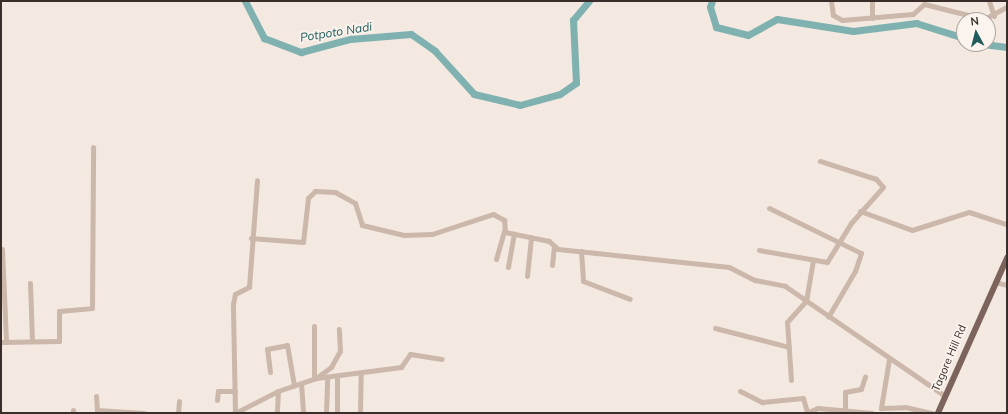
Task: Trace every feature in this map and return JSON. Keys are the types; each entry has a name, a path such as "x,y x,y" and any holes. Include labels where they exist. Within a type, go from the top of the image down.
{"main road":[{"name":"Tagore Hill Rd","path":"938,413 980,311 1007,258"}],"street":[{"path":"831,1 836,18 872,18 913,14 924,4 956,12"},
{"path":"872,1 872,18"},
{"path":"989,1 993,12"},
{"path":"996,15 1007,7"},
{"path":"2,249 3,342 61,340 59,311 92,308 93,148"},
{"path":"759,250 813,260 830,261 840,240 860,211 880,193 884,184 820,161"},
{"path":"256,180 251,238 249,290 234,295 232,317 235,413 278,392 315,378 360,374 403,366 410,354 442,359"},
{"path":"251,238 303,242 309,194 315,191 335,192 355,203 362,225 404,235 432,234 468,225 491,213 503,218 504,231 496,259"},
{"path":"769,208 859,250 862,256 828,317"},
{"path":"860,211 912,230 969,212 1007,224"},
{"path":"504,231 531,237 554,246 581,251 729,267 755,280 784,286 945,396"},
{"path":"508,267 514,234"},
{"path":"527,276 531,237"},
{"path":"552,265 554,246"},
{"path":"581,251 583,281 630,299"},
{"path":"791,380 786,322 806,301 813,260"},
{"path":"995,282 1007,285"},
{"path":"30,283 32,341"},
{"path":"314,326 315,378"},
{"path":"715,328 789,347"},
{"path":"315,378 336,359 340,348 340,329"},
{"path":"270,372 267,349 287,345 294,385"},
{"path":"888,358 879,405 884,409 932,413"},
{"path":"360,374 360,413"},
{"path":"337,376 337,413"},
{"path":"326,413 327,377"},
{"path":"845,408 846,392 861,389 865,377"},
{"path":"300,383 303,413"},
{"path":"217,400 218,392 235,391"},
{"path":"740,391 762,402 803,398 808,412 845,408 872,413"},
{"path":"277,413 278,392"},
{"path":"96,396 97,411 144,413"},
{"path":"178,401 178,413"}],"waterway":[{"name":"Potpoto Nadi","path":"245,1 264,38 301,52 350,39 411,34 435,51 474,94 520,105 560,94 576,83 573,20 589,1"},
{"name":"Potpoto Nadi","path":"712,1 710,7 716,27 748,35 777,19 853,31 916,23 956,36"},
{"name":"Potpoto Nadi","path":"996,46 1007,47"}]}
